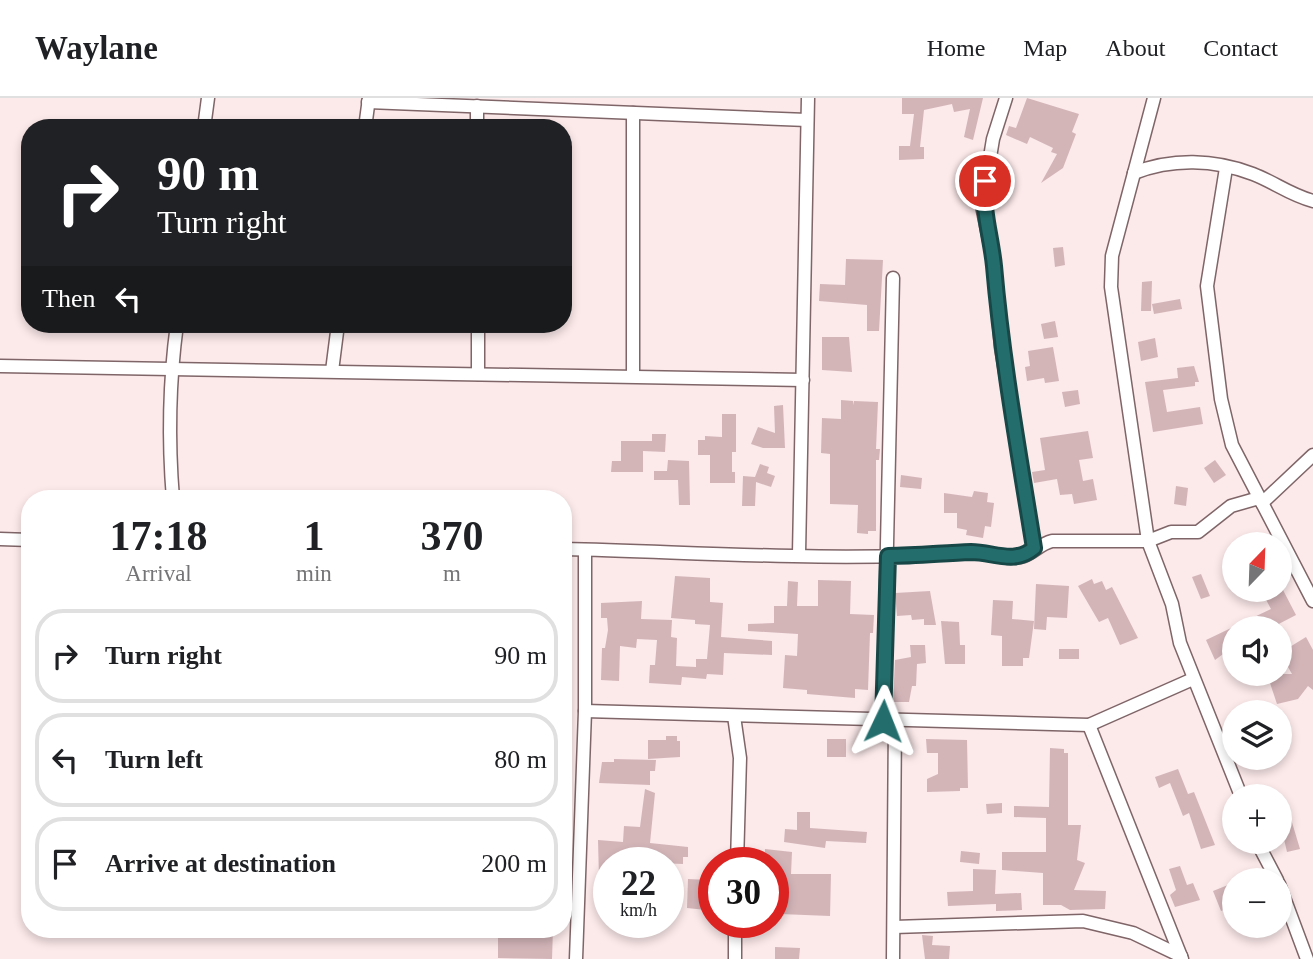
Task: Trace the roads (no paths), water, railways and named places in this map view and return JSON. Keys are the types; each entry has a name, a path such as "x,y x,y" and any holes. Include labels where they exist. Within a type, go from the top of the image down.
{"street":[{"path":"205,119 208,98"},
{"path":"799,554 808,98"},
{"path":"1006,98 993,139 982,206 994,264 1001,347 1034,548"},
{"path":"1154,98 1109,270 1148,541 1172,604 1180,643 1236,784"},
{"path":"366,119 369,100 807,120"},
{"path":"477,106 477,119"},
{"path":"633,113 633,376"},
{"path":"1134,173 1169,162 1201,162 1255,175 1282,191 1313,201"},
{"path":"1226,168 1208,276 1208,313 1221,399 1232,445 1313,601"},
{"path":"893,278 888,556 893,959"},
{"path":"172,490 168,438 171,368 176,333"},
{"path":"332,371 337,333"},
{"path":"478,333 478,373"},
{"path":"0,366 803,380"},
{"path":"572,549 888,556 975,552 1004,557 1024,556 1042,543 1064,540 1148,541 1171,532 1198,532 1231,506 1260,500 1313,454"},
{"path":"0,539 21,540"},
{"path":"576,959 585,711 585,550"},
{"path":"585,711 1089,725 1194,679"},
{"path":"734,716 740,758 737,847"},
{"path":"1089,725 1181,957"},
{"path":"1292,919 1307,959"},
{"path":"894,927 1083,920 1133,933 1181,957"},
{"path":"734,959 735,938"}]}
